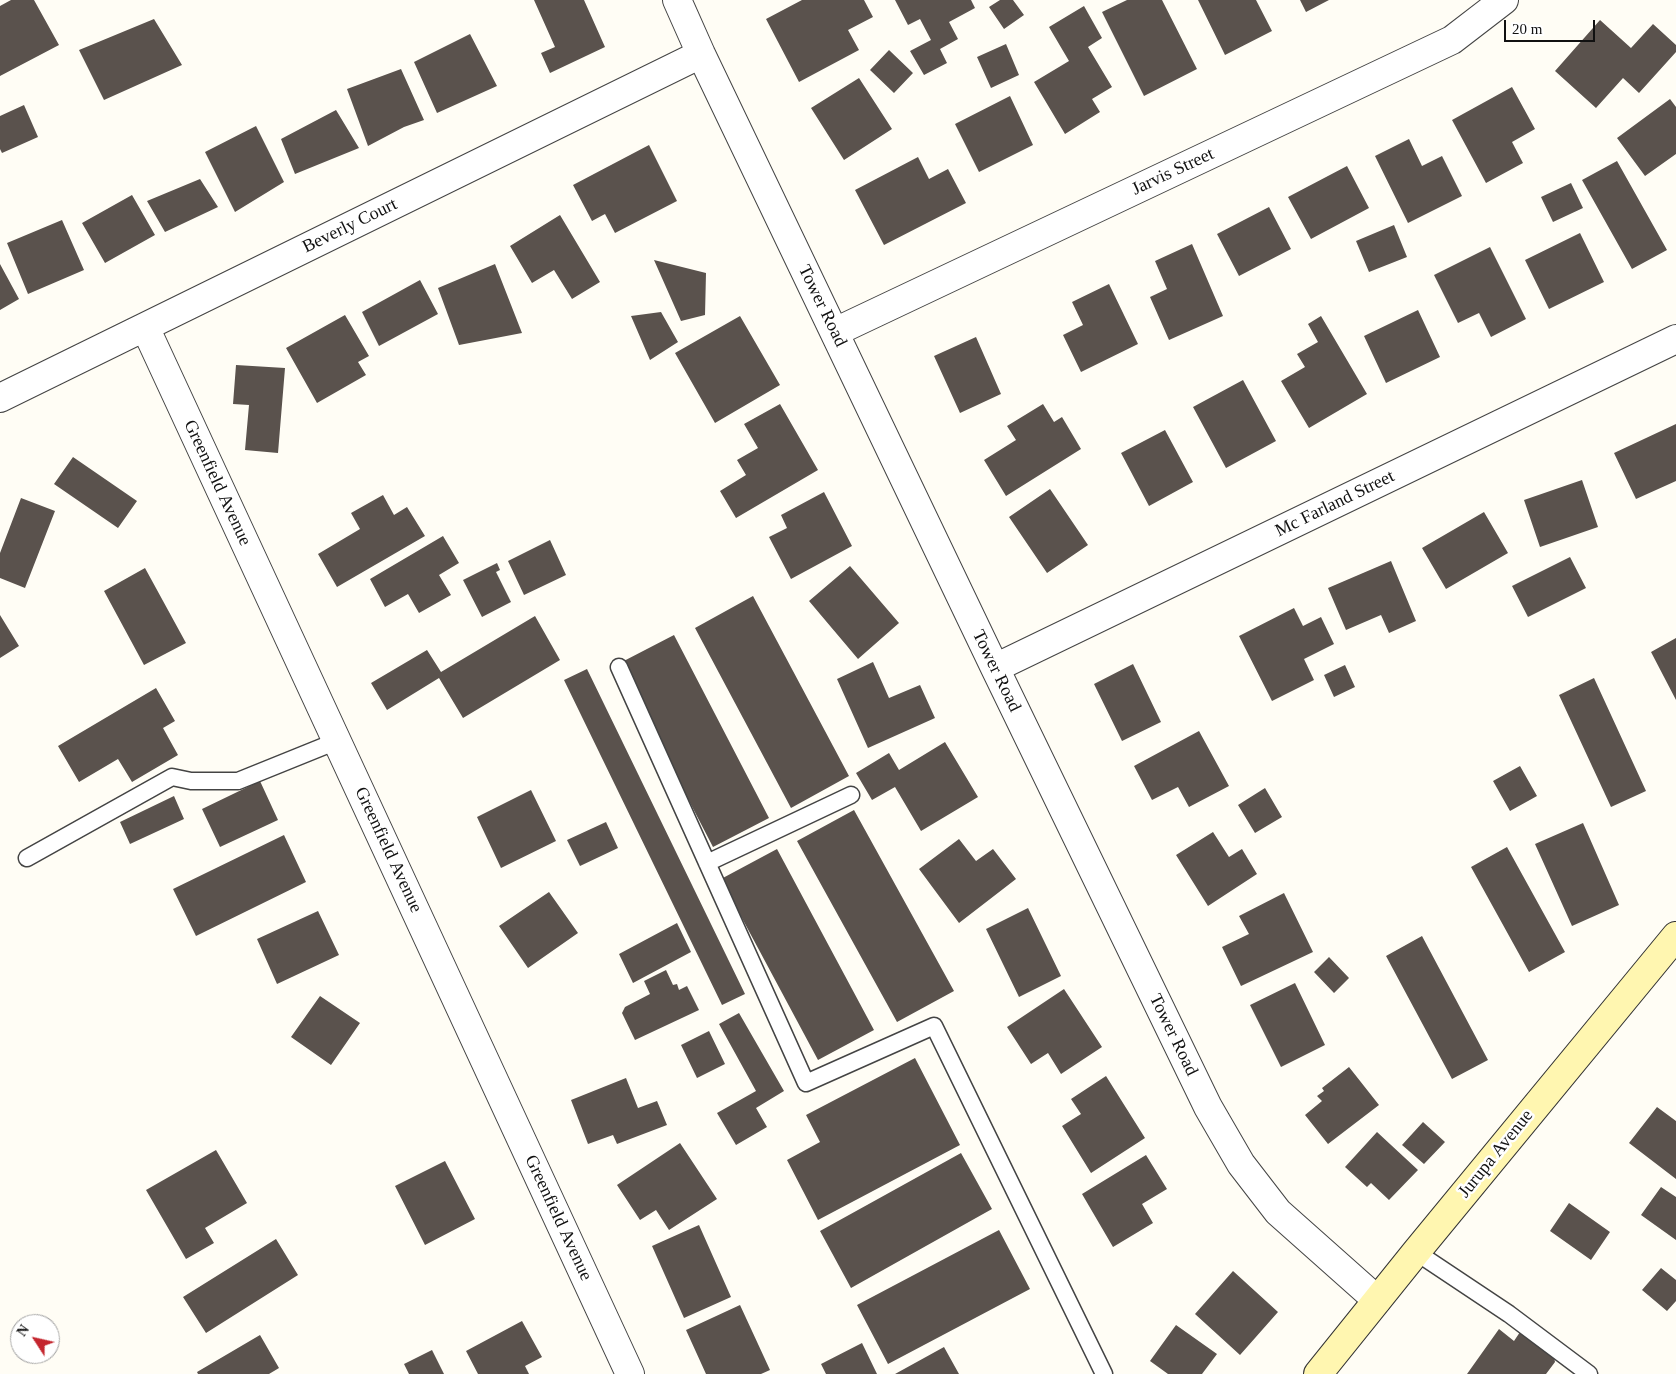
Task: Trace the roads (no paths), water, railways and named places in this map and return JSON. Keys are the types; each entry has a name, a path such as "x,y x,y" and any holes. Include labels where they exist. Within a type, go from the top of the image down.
{"main road":[{"name":"Jurupa Avenue","path":"1318,1374 1676,936"}],"street":[{"name":"Tower Road","path":"677,0 701,54 995,668 1208,1107 1240,1164 1278,1212 1377,1300"},
{"name":"Jarvis Street","path":"834,332 1452,40 1504,0"},
{"name":"Beverly Court","path":"0,398 701,54"},
{"name":"Greenfield Avenue","path":"145,327 630,1374"},
{"name":"Mc Farland Street","path":"995,668 1676,339"}],"lane":[{"path":"619,667 806,1083 934,1026 1104,1374"},
{"path":"27,858 172,777 191,781 238,781 337,741"},
{"path":"707,863 851,795"},
{"path":"1416,1252 1508,1314 1589,1374"}]}
